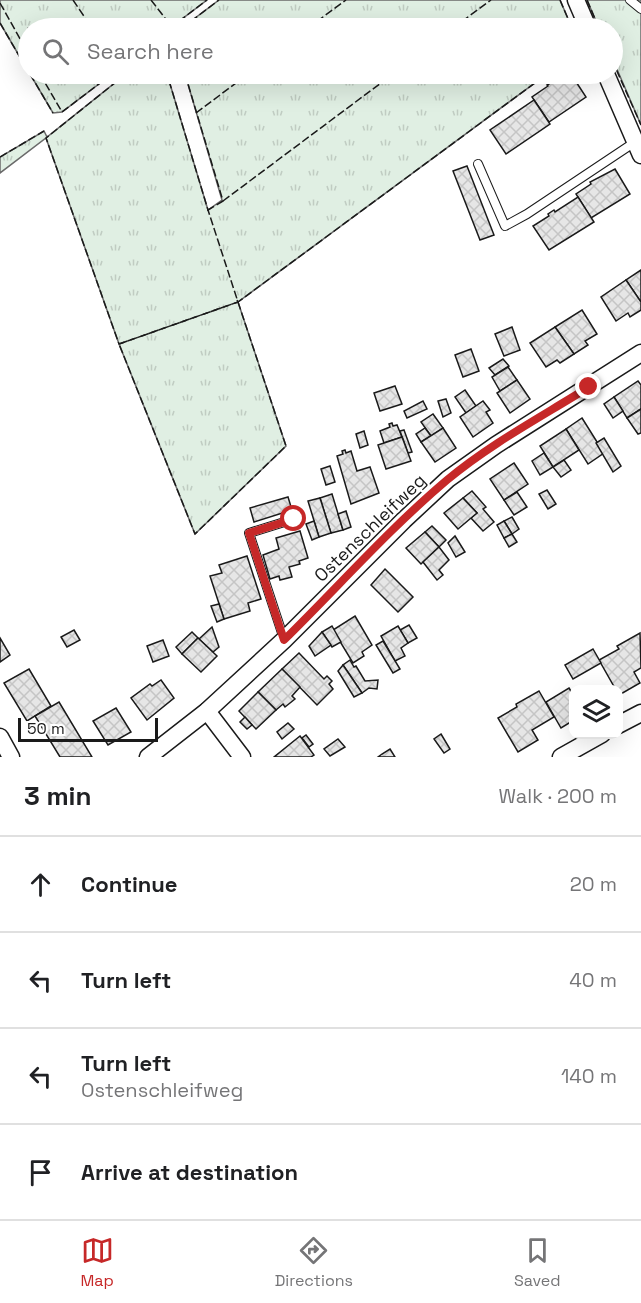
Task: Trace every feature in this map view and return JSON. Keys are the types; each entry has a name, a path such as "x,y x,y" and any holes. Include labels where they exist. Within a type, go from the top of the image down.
{"street":[{"path":"576,0 584,18"},
{"path":"610,84 638,148"},
{"name":"Ostenschleifweg","path":"148,757 207,711 284,640 448,479 496,445 641,353"},
{"path":"207,711 242,757"},
{"path":"623,722 641,713"},
{"path":"0,738 11,757"},
{"path":"561,757 595,739"}],"lane":[{"path":"630,0 641,9"},
{"path":"478,164 506,226 638,148"},
{"path":"284,640 249,533 294,519"}],"green space":[{"path":"0,0 207,0 183,18 18,18 18,54 0,23"},
{"path":"219,0 560,0 568,18 195,18"},
{"path":"587,0 641,0 641,125 623,83 623,18 595,18"},
{"path":"36,84 99,84 62,112 53,113"},
{"path":"113,84 170,84 208,210 222,200 188,84 533,84 238,302 286,446 195,534 119,344 46,138 0,173 0,157 44,131 47,137"}],"building":[{"path":"578,84 586,97 549,122 532,97 547,85"},
{"path":"534,100 550,124 506,154 490,130"},
{"path":"467,166 494,235 480,240 453,171"},
{"path":"615,169 630,194 591,218 576,194 591,184 590,182"},
{"path":"578,197 594,222 549,250 533,226 554,210 555,212"},
{"path":"641,270 641,302 626,280"},
{"path":"626,280 641,302 641,310 630,317 628,313 616,321 601,297"},
{"path":"582,310 597,334 585,341 588,345 574,354 555,327"},
{"path":"512,327 520,350 504,356 495,334"},
{"path":"555,327 574,354 560,363 557,360 546,367 530,343"},
{"path":"471,349 479,371 463,377 455,355"},
{"path":"503,359 509,366 495,375 489,368"},
{"path":"508,367 517,380 500,391 492,377"},
{"path":"517,380 530,399 510,413 497,393"},
{"path":"638,381 641,385 641,409 627,418 614,397"},
{"path":"395,386 402,404 380,411 374,393"},
{"path":"465,390 476,406 466,413 455,397"},
{"path":"614,397 623,411 613,418 604,404"},
{"path":"446,399 451,413 443,417 438,401"},
{"path":"423,401 427,409 407,418 404,411"},
{"path":"483,401 490,410 486,412 493,423 473,437 460,417"},
{"path":"641,409 641,433 638,434 627,418"},
{"path":"433,414 443,428 431,436 421,422"},
{"path":"582,418 604,453 588,464 566,429"},
{"path":"392,423 393,426 397,425 402,437 384,443 380,431 390,427 389,424"},
{"path":"425,428 431,436 421,442 416,434"},
{"path":"443,428 456,448 435,462 421,442"},
{"path":"566,429 579,450 553,467 540,446"},
{"path":"404,430 412,452 408,453 400,431"},
{"path":"364,431 368,445 360,448 356,434"},
{"path":"402,437 411,461 386,469 378,445"},
{"path":"604,438 621,466 613,472 596,443"},
{"path":"345,450 346,453 351,451 357,471 370,467 379,493 351,504 337,456 343,454 342,451"},
{"path":"544,453 553,467 540,475 532,461"},
{"path":"564,460 571,470 561,477 553,467"},
{"path":"514,463 528,484 504,500 490,479"},
{"path":"330,466 335,482 326,485 321,469"},
{"path":"547,490 556,504 548,509 539,494"},
{"path":"472,491 486,507 483,509 494,522 483,531 471,518 477,513 463,498"},
{"path":"517,492 527,507 514,515 504,500"},
{"path":"332,494 343,530 331,533 320,498"},
{"path":"288,497 292,510 254,522 250,508"},
{"path":"320,498 331,533 319,537 308,501"},
{"path":"463,498 477,513 458,529 444,513"},
{"path":"346,511 351,527 343,530 338,514"},
{"path":"512,517 519,529 512,534 504,521"},
{"path":"314,521 319,537 312,540 306,524"},
{"path":"504,521 512,534 504,538 497,525"},
{"path":"432,526 446,540 439,547 425,532"},
{"path":"300,531 308,558 299,561 300,564 289,567 292,577 280,580 279,576 270,579 263,555 279,549 276,538"},
{"path":"425,532 439,547 421,564 406,548"},
{"path":"512,534 517,542 509,547 504,538"},
{"path":"455,536 465,552 456,557 448,543"},
{"path":"439,547 449,560 439,570 443,575 437,580 423,562"},
{"path":"247,556 261,599 248,603 250,611 224,619 210,576 222,573 219,565"},
{"path":"385,569 413,597 398,612 371,585"},
{"path":"219,604 224,619 217,622 211,606"},
{"path":"355,616 372,645 362,652 364,656 353,663 333,630"},
{"path":"409,625 417,638 408,643 400,630"},
{"path":"332,626 341,642 332,647 322,632"},
{"path":"398,626 408,643 401,648 405,656 395,661 381,636"},
{"path":"212,627 219,647 213,652 199,639"},
{"path":"74,630 80,640 67,647 61,637"},
{"path":"192,632 198,638 182,654 176,647"},
{"path":"322,632 331,645 315,656 309,646"},
{"path":"640,633 641,668 634,672 640,683 623,693 623,685 613,685 599,660 619,649 617,646"},
{"path":"0,638 10,655 0,662"},
{"path":"198,638 217,656 201,672 182,654"},
{"path":"163,640 169,656 153,662 147,646"},
{"path":"383,641 400,669 393,673 376,645"},
{"path":"593,649 601,663 573,679 565,665"},
{"path":"299,653 324,679 327,676 332,681 329,684 333,689 317,705 282,669"},
{"path":"350,660 365,681 378,680 377,689 369,688 362,693 343,665"},
{"path":"343,665 362,693 354,697 338,671"},
{"path":"29,669 51,706 27,721 4,683"},
{"path":"282,669 300,687 292,696 295,699 285,707 283,704 276,710 258,692"},
{"path":"161,680 174,698 147,720 131,698 150,684 152,686"},
{"path":"569,688 569,723 561,728 546,702"},
{"path":"539,691 554,717 532,730 538,740 518,752 498,718"},
{"path":"258,692 276,710 256,729 239,711"},
{"path":"59,702 92,757 60,757 35,716"},
{"path":"116,708 131,732 108,745 93,721"},
{"path":"245,717 252,725 247,729 240,722"},
{"path":"288,723 294,729 282,739 277,732"},
{"path":"441,734 450,749 444,753 434,739"},
{"path":"306,735 313,744 309,747 302,738"},
{"path":"300,736 314,755 311,757 274,757"},
{"path":"338,739 345,747 330,756 324,749"},
{"path":"390,749 395,757 378,757 382,754"}],"fence":[{"path":"73,0 85,18"},
{"path":"151,0 165,18"},
{"path":"183,18 207,0"},
{"path":"195,18 219,0"},
{"path":"322,18 346,0"},
{"path":"467,18 491,0"},
{"path":"560,0 568,18"},
{"path":"587,0 595,18"},
{"path":"0,3 18,35"},
{"path":"0,23 18,54"},
{"path":"36,84 53,113"},
{"path":"46,84 62,112 99,84"},
{"path":"114,84 46,138 119,344 238,302 170,84"},
{"path":"188,84 223,201 208,212"},
{"path":"196,113 235,84"},
{"path":"223,201 380,84"},
{"path":"237,300 238,302 533,84"},
{"path":"623,84 641,125"},
{"path":"0,157 44,131"},
{"path":"238,302 286,446 195,534 119,344 238,302"}],"route":[{"path":"294,519 249,533 284,640 448,479 496,445 589,387"}]}
